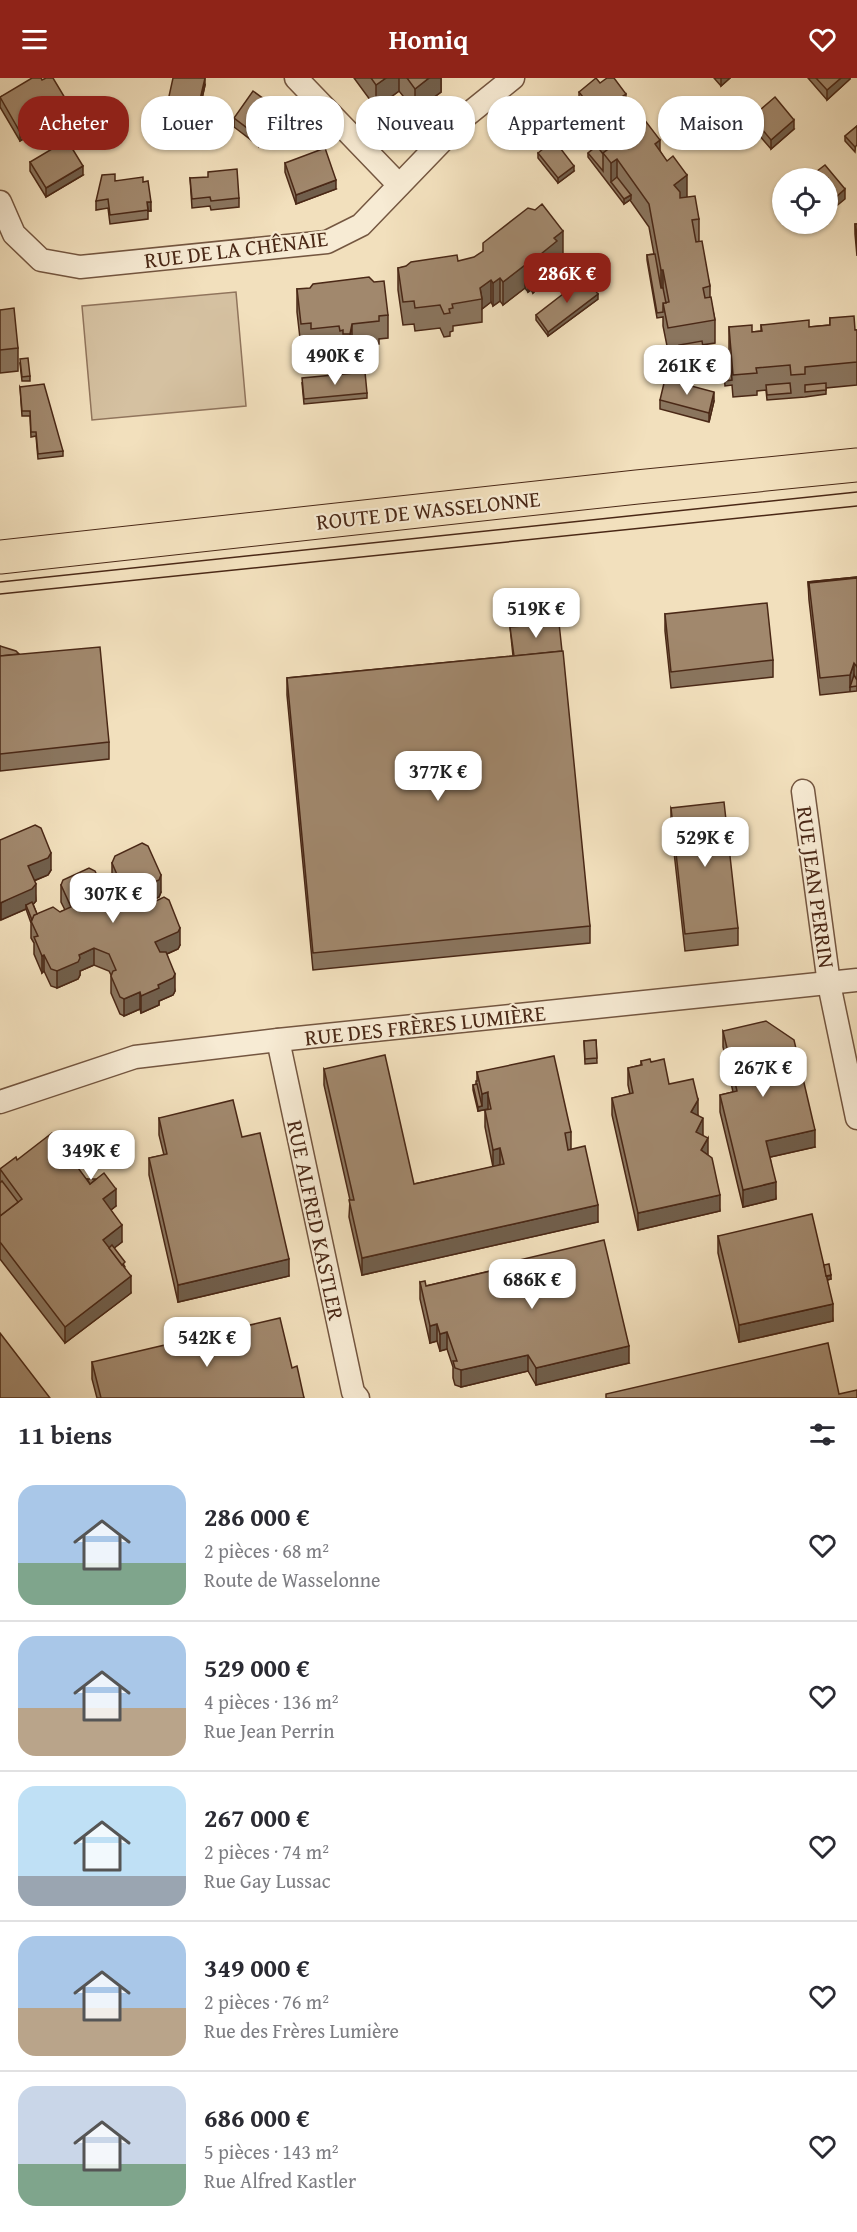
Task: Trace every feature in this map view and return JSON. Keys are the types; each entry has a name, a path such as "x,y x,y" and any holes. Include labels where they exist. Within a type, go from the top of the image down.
{"main road":[{"name":"ROUTE DE WASSELONNE","path":"0,557 625,488 857,465"}],"street":[{"path":"296,78 399,185"},
{"name":"RUE DE LA CHÊNAIE","path":"0,202 14,234 41,260 80,267 327,242 362,225 467,115 513,78"},
{"name":"RUE JEAN PERRIN","path":"803,791 829,984 857,1118"},
{"name":"RUE DES FRÈRES LUMIÈRE","path":"3,1094 135,1057 857,980"},
{"name":"RUE ALFRED KASTLER","path":"278,1040 353,1392 358,1398"}],"shaded area":[{"path":"236,292 246,406 92,420 82,306"}],"building":[{"path":"32,78 42,80 53,78 64,96 18,96 18,128 0,97"},
{"path":"173,78 205,78 201,96 169,96"},
{"path":"371,78 386,78 376,85"},
{"path":"407,78 429,78 415,89"},
{"path":"596,78 600,83 607,78 614,78 626,94 623,96 582,96 579,92"},
{"path":"816,78 841,78 827,90"},
{"path":"253,91 260,96 249,96"},
{"path":"775,97 794,120 771,140 764,132 764,107"},
{"path":"246,101 246,127 234,118"},
{"path":"646,122 658,137 655,144 658,150 667,161 673,156 687,175 674,185 680,192 680,198 695,196 699,219 692,220 696,242 702,241 710,286 703,288 705,298 711,297 715,320 668,328 663,303 669,302 649,204 617,159 611,163 603,153 607,150 646,150"},
{"path":"857,126 857,145 855,147 845,136"},
{"path":"50,150 73,150 83,166 46,188 30,162"},
{"path":"320,150 326,150 336,180 296,195 285,163"},
{"path":"542,150 562,150 574,166 558,178 538,153"},
{"path":"592,150 600,150 603,154 603,171 588,153"},
{"path":"237,169 239,198 211,201 210,197 192,199 190,178 208,177 208,172"},
{"path":"115,174 115,181 143,177 143,182 148,181 151,202 147,202 148,210 110,215 108,199 96,201 102,175"},
{"path":"617,177 631,195 624,199 611,182"},
{"path":"838,181 845,189 838,195"},
{"path":"542,204 563,231 554,238 557,241 536,258 537,266 533,270 531,267 528,269 525,265 503,282 500,278 493,283 491,280 480,288 482,299 452,304 453,308 449,309 450,313 444,314 440,305 415,308 414,301 403,302 398,268 411,262 457,255 458,261 474,257 483,251 483,243 528,208 535,210"},
{"path":"855,224 857,224 857,247"},
{"path":"655,254 666,303 663,303 663,312 657,313 647,255"},
{"path":"369,277 374,282 384,281 388,315 379,316 379,321 352,324 350,334 343,334 339,326 311,329 311,323 301,324 297,289 310,288 313,284"},
{"path":"585,277 598,294 548,332 536,315"},
{"path":"14,308 18,348 0,350 0,310"},
{"path":"854,316 855,330 857,330 857,362 805,367 805,374 791,375 790,365 756,368 757,373 733,375 729,327 752,325 752,332 762,331 761,325 809,320 809,327 830,325 830,318"},
{"path":"702,341 703,347 680,351 679,345"},
{"path":"28,358 30,376 22,377 20,359"},
{"path":"723,358 730,358 732,380 725,381"},
{"path":"365,372 367,393 304,399 302,378"},
{"path":"665,379 714,392 709,413 660,400"},
{"path":"790,383 791,393 767,395 766,385"},
{"path":"826,383 826,390 805,392 805,385"},
{"path":"44,384 63,451 38,454 36,432 31,432 30,411 22,411 20,387"},
{"path":"857,577 809,583 809,591 808,582"},
{"path":"857,578 857,667 854,663 850,675 820,678 809,583"},
{"path":"767,603 773,660 671,672 665,614"},
{"path":"559,623 562,651 514,656 510,627"},
{"path":"0,646 16,651 19,654 0,656"},
{"path":"100,647 109,742 0,754 0,656"},
{"path":"563,651 590,926 313,953 287,678"},
{"path":"854,675 857,686 850,687"},
{"path":"724,802 738,928 685,934 671,808"},
{"path":"35,825 41,828 51,853 48,858 28,866 36,884 32,889 0,903 0,840"},
{"path":"142,843 148,846 161,875 159,880 140,888 144,897 138,899 142,908 164,897 169,900 180,928 178,932 155,942 160,952 166,952 175,974 173,978 158,985 159,988 141,996 140,992 124,999 120,997 111,976 116,970 109,954 94,948 79,955 78,962 57,971 51,969 44,955 42,956 34,937 38,936 31,921 34,915 53,907 60,912 71,907 61,885 63,880 89,868 95,871 105,893 113,890 110,883 119,879 112,863 115,856"},
{"path":"32,902 37,914 32,920 26,905"},
{"path":"766,1021 794,1040 815,1130 766,1141 776,1182 743,1190 720,1095 737,1091 723,1031"},
{"path":"596,1040 597,1058 585,1059 584,1041"},
{"path":"385,1055 414,1184 504,1164 500,1148 493,1150 485,1110 491,1109 488,1092 482,1094 477,1072 554,1056 571,1132 565,1133 568,1150 585,1146 598,1205 362,1258 349,1200 354,1200 324,1069"},
{"path":"650,1059 651,1062 664,1059 669,1084 693,1079 698,1100 691,1112 703,1118 696,1132 708,1138 701,1150 712,1158 720,1195 638,1213 612,1098 633,1093 628,1068 642,1065 641,1061"},
{"path":"477,1084 482,1106 478,1107 473,1085"},
{"path":"233,1100 242,1137 260,1133 289,1259 178,1285 149,1158 167,1154 159,1118"},
{"path":"52,1133 90,1184 104,1173 116,1189 103,1199 122,1225 103,1240 131,1276 65,1327 0,1242 0,1216 22,1199 0,1169 16,1157 17,1160"},
{"path":"2,1181 18,1202 0,1216 0,1183"},
{"path":"812,1214 833,1304 739,1325 718,1236"},
{"path":"604,1240 629,1346 536,1368 528,1355 461,1370 455,1368 453,1361 457,1361 447,1332 440,1334 437,1324 430,1326 420,1282 425,1281 426,1286 508,1267 507,1263"},
{"path":"112,1245 125,1262 122,1265 109,1248"},
{"path":"829,1264 831,1275 826,1276 824,1265"},
{"path":"280,1318 292,1368 297,1366 304,1398 101,1398 92,1362"},
{"path":"0,1333 50,1398 0,1398"},
{"path":"828,1343 839,1394 857,1390 857,1398 606,1398 606,1394"}],"tram line":[{"path":"0,582 857,492"},
{"path":"0,594 857,506"}]}
